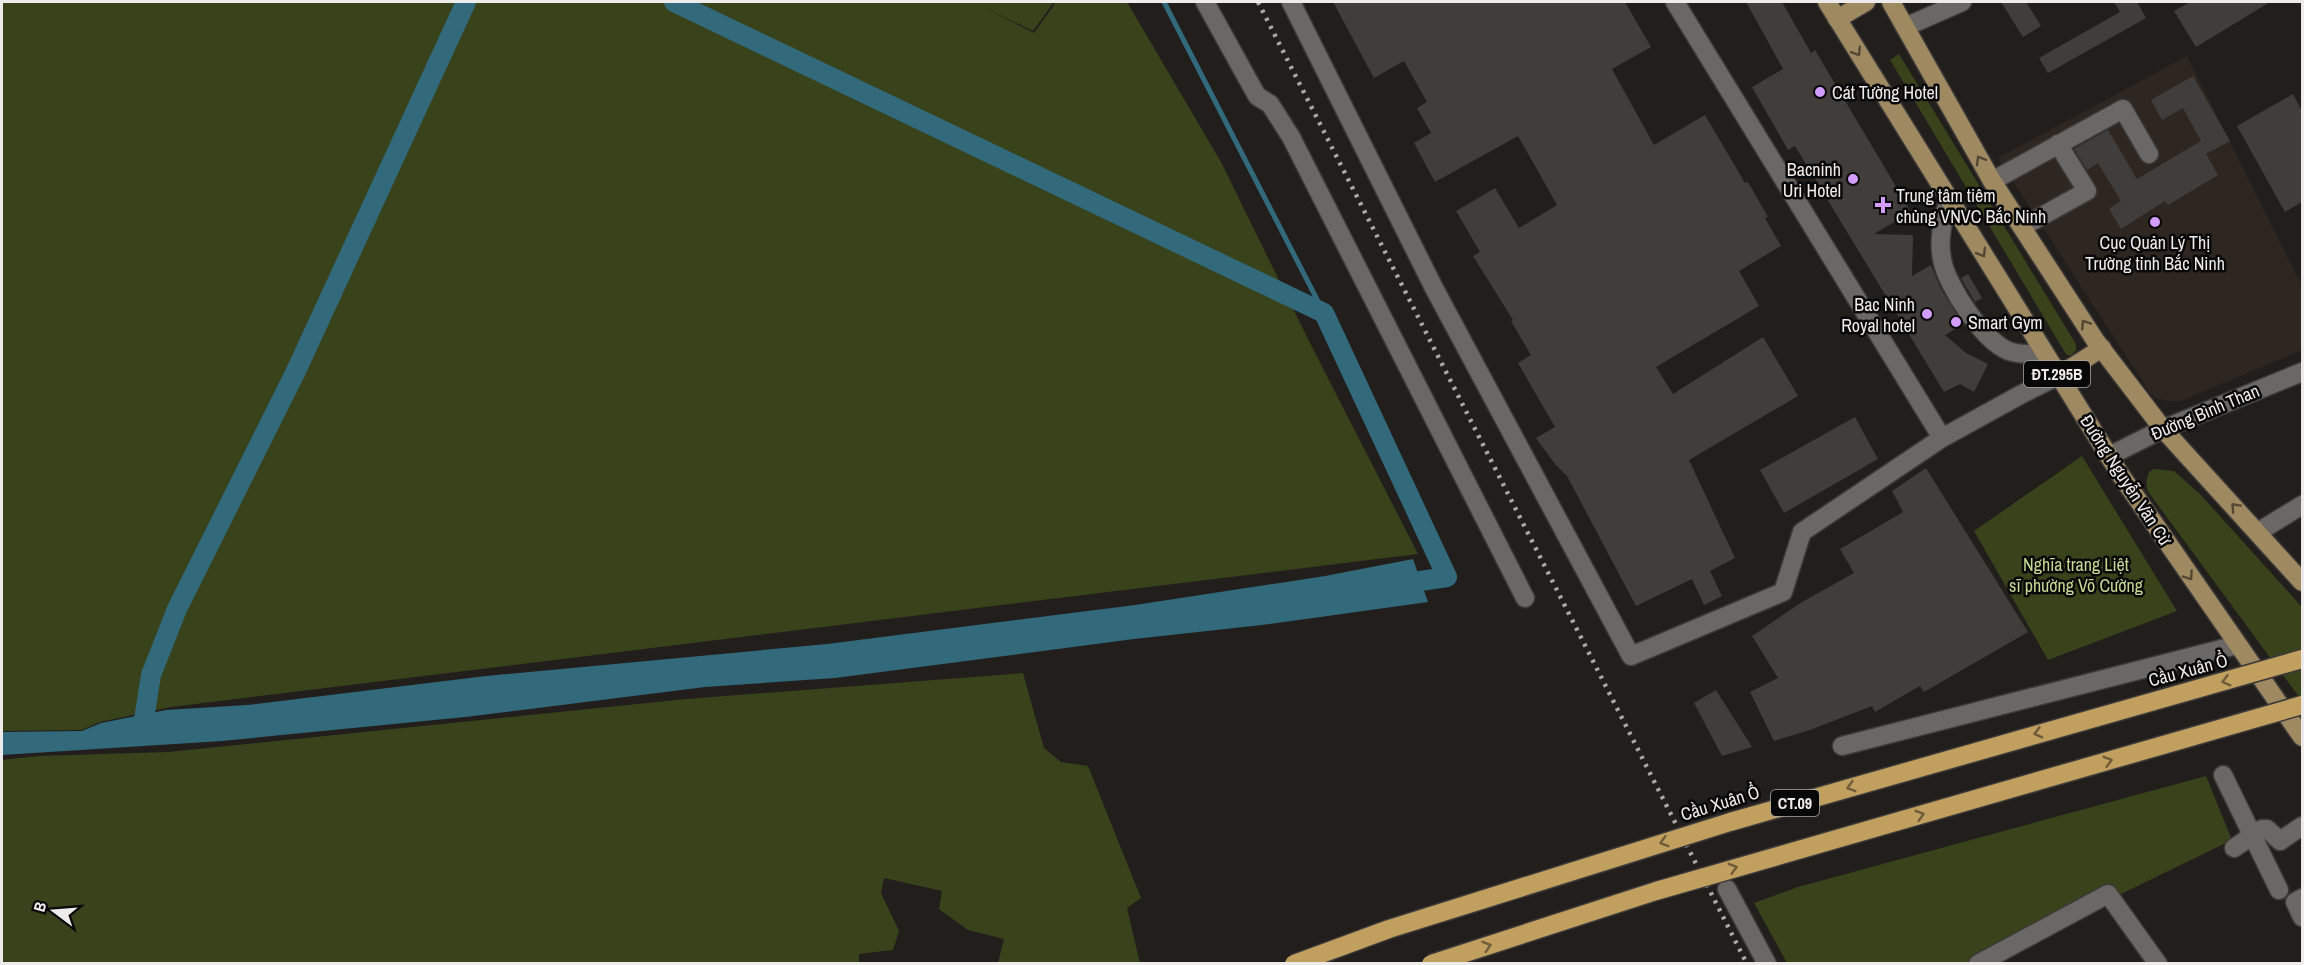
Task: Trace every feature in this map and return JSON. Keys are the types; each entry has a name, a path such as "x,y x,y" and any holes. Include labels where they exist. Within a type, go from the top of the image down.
{"highway":[{"name":"Cầu Xuân Ổ","path":"1293,963 1389,929 1730,822 2302,660"},
{"name":"CT.09","path":"1431,963 1667,888 2302,705"}],"main road":[{"name":"Đường Nguyễn Văn Cừ","path":"1827,2 2143,509 2302,738"},
{"path":"1837,19 1866,2"},
{"name":"ĐT.295B","path":"1891,2 1992,181 2102,348 2163,429 2302,582"},
{"path":"2058,376 2102,348"}],"street":[{"path":"1205,2 1257,96 1270,104 1291,137 1525,598"},
{"path":"1291,2 1434,288 1631,656 1784,592 1802,532 1942,438 2058,376"},
{"path":"1675,2 1942,438"},
{"path":"1905,27 1962,2"},
{"path":"1992,181 2123,109 2149,154"},
{"path":"2022,227 2086,191 2058,144"},
{"path":"1949,200 1940,248 1946,275 1959,296 1982,332 1992,342 2013,353 2045,354"},
{"name":"Đường Bình Than","path":"2109,456 2163,429 2302,372"},
{"path":"2258,532 2302,505"},
{"path":"1842,746 2237,645"},
{"path":"2223,775 2279,890"},
{"path":"2234,848 2262,829 2267,830 2280,841 2302,826"},
{"path":"1727,889 1767,963"},
{"path":"1978,963 2108,894 2158,963"},
{"path":"2302,898 2295,902 2302,917"}],"shaded area":[{"name":"Cục Quản Lý Thị Trường tỉnh Bắc Ninh","path":"2187,56 2302,286 2302,350 2181,401 2169,401 2157,399 2150,393 1998,158"}],"green space":[{"path":"2,2 1054,2 1033,31 985,8 1034,33 1056,2 1127,2 1221,162 1418,554 171,707 100,722 82,730 2,731"},
{"path":"1899,54 2076,344 2076,350 2072,355 2067,355 2064,351 1890,60"},
{"name":"Nghĩa trang Liệt sĩ phường Võ Cường","path":"2082,456 2177,611 2048,660 1974,531"},
{"path":"2154,469 2174,471 2200,494 2302,607 2302,701 2149,493 2147,480 2149,472"},
{"path":"1023,673 1044,748 1061,762 1088,766 1141,898 1127,908 1140,963 998,963 1004,939 968,930 939,909 942,891 884,878 881,893 899,931 893,950 859,954 859,963 2,963 2,760 38,756 168,752 686,699"},
{"path":"2206,776 2232,840 1980,963 1787,963 1754,903 1798,887"}],"water":[{"path":"1413,559 1428,602 835,678 705,687 465,717 222,741 2,755 2,732 82,731 101,723 166,710 247,705 486,676 827,644 1135,605 1325,576"}],"building":[{"path":"1333,2 1625,2 1651,47 1612,69 1654,145 1705,115 1745,183 1748,182 1781,246 1739,271 1759,306 1656,367 1673,394 1763,337 1798,396 1689,460 1735,558 1710,571 1722,596 1704,605 1692,579 1636,606 1567,476 1536,438 1555,427 1518,363 1531,355 1511,321 1513,320 1473,256 1480,252 1456,211 1495,188 1519,228 1557,205 1518,136 1435,182 1414,143 1431,133 1417,108 1427,102 1404,61 1374,78"},
{"path":"1746,2 1782,2 1811,53 1815,50 1911,212 1874,234 1913,235 1912,276 1931,265 1941,289 1963,324 1945,335 1966,353 1988,364 1974,392 1960,384 1944,392 1795,146 1788,150 1752,87 1783,69"},
{"path":"2001,2 2026,2 2041,26 2023,37"},
{"path":"2114,2 2137,2 2146,18 2048,73 2039,58 2120,12"},
{"path":"2190,2 2270,2 2196,47 2174,11"},
{"path":"2193,76 2230,141 2206,154 2218,175 2168,205 2165,201 2121,229 2109,209 2121,201 2098,163 2087,170 2074,149 2108,130 2137,179 2201,141 2183,108 2162,120 2151,100"},
{"path":"2293,94 2302,111 2302,202 2285,212 2237,126"},
{"path":"1968,274 1982,298 1975,302 1961,278"},
{"path":"1855,417 1878,459 1784,513 1760,470"},
{"path":"1926,468 2028,632 1924,692 1920,686 1875,712 1872,706 1774,741 1750,692 1778,678 1752,636 1802,602 1854,573 1840,549 1903,512 1892,491"},
{"path":"1716,690 1752,747 1722,756 1694,703"}],"waterway":[{"path":"136,733 142,732 151,675 177,609 296,371 466,2"},
{"path":"674,2 1324,313 1447,577 1394,585"},
{"path":"1164,2 1324,313"}],"railway":[{"path":"1258,2 1747,964"}],"place":[{"name":"Cát Tường Hotel","path":"1820,92"},
{"name":"Bacninh Uri Hotel","path":"1853,179"},
{"name":"Trung tâm tiêm chủng VNVC Bắc Ninh","path":"1883,205"},
{"name":"Cục Quản Lý Thị Trường tỉnh Bắc Ninh","path":"2155,222"},
{"name":"Bac Ninh Royal hotel","path":"1927,314"},
{"name":"Smart Gym","path":"1956,322"}]}
